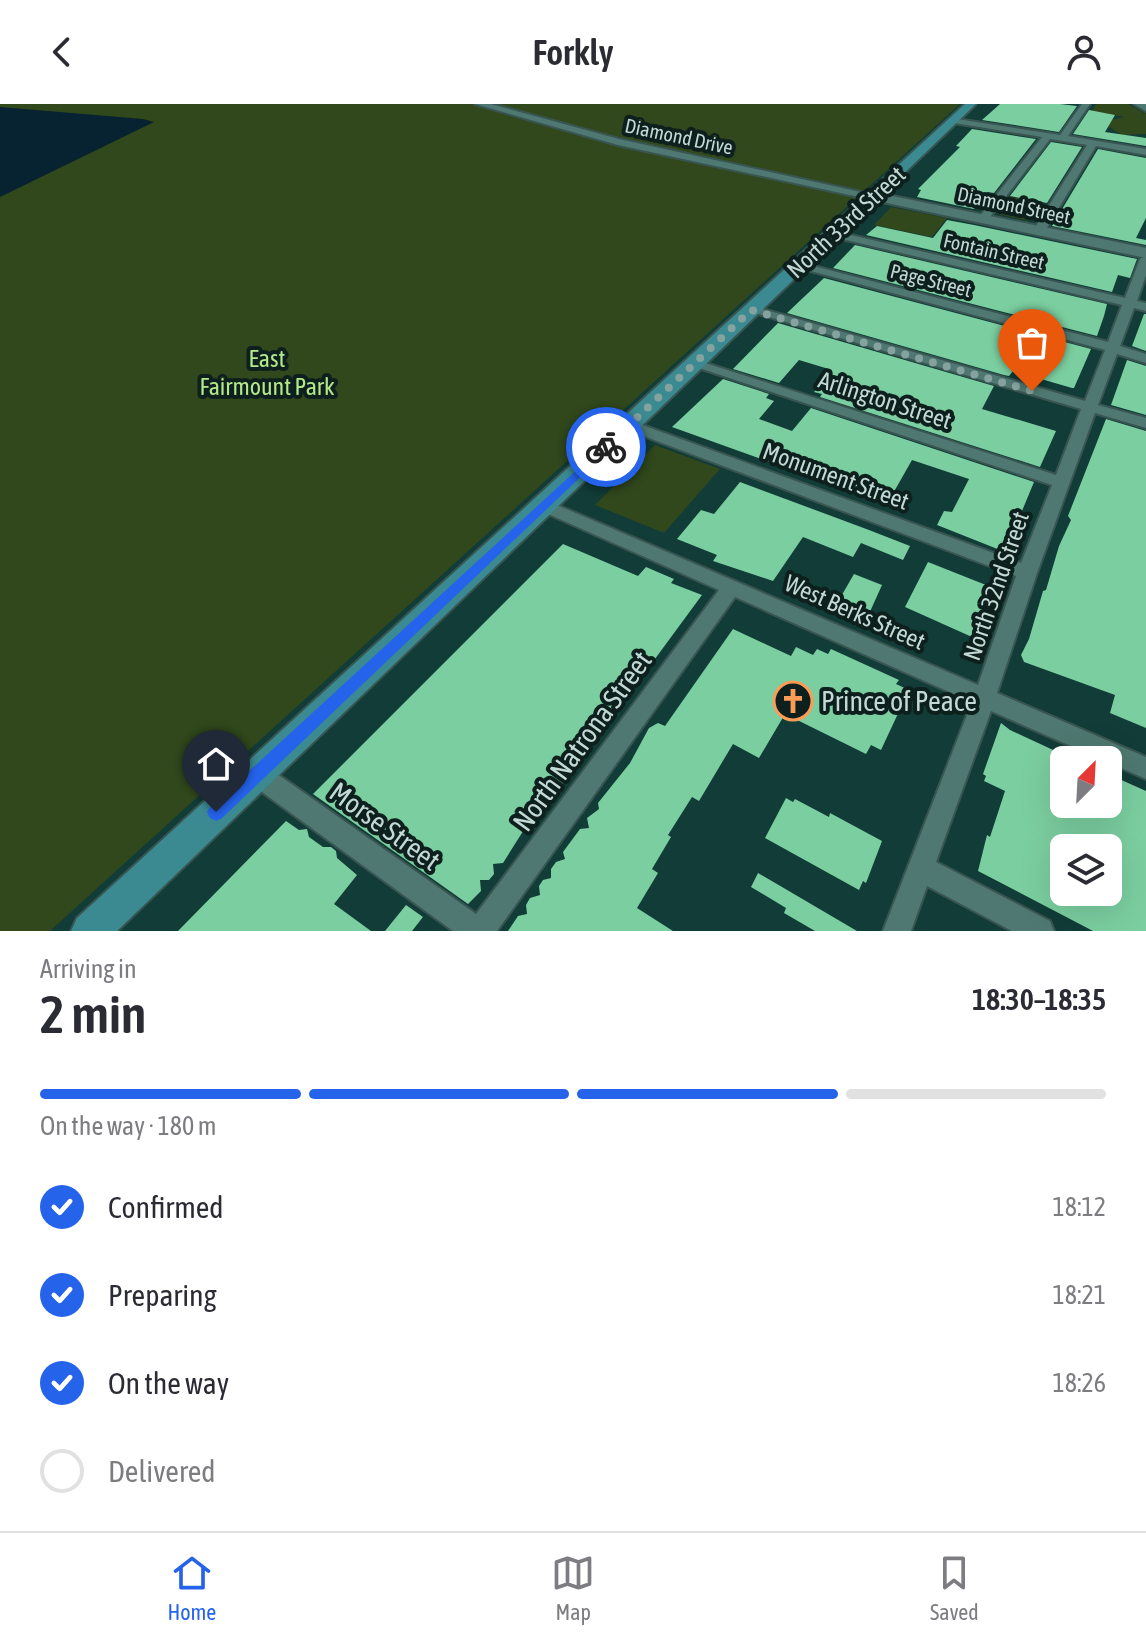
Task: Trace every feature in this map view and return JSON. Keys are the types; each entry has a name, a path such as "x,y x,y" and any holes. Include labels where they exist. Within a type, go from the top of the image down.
{"main road":[{"name":"North 33rd Street","path":"91,931 963,112"},
{"name":"Diamond Street","path":"873,196 1146,256"}],"street":[{"name":"Diamond Drive","path":"480,104 606,139 873,196"},
{"path":"1062,138 1086,104"},
{"path":"1139,104 1146,108"},
{"path":"963,112 1048,136 1146,152"},
{"path":"983,219 1048,136"},
{"path":"1039,231 1093,143"},
{"name":"Fontain Street","path":"833,234 1138,305"},
{"name":"North 32nd Street","path":"897,931 1112,349 1138,305 1146,256"},
{"name":"Page Street","path":"798,266 1146,359"},
{"path":"751,310 1146,423"},
{"name":"Arlington Street","path":"694,364 1061,482"},
{"name":"Monument Street","path":"628,425 1027,573"},
{"name":"West Berks Street","path":"543,505 1146,768"},
{"name":"North Natrona Street","path":"478,931 732,587"},
{"name":"Morse Street","path":"257,774 478,931"},
{"path":"922,869 1040,931"}],"green space":[{"name":"East Fairmount Park","path":"0,104 960,104 50,931 0,931"},
{"path":"1096,104 1128,104 1146,114 1146,134 1122,135 1101,122 1124,117 1092,111"},
{"path":"1009,196 1045,203 1035,208 1030,221 997,214 1010,203 1006,201"},
{"path":"891,207 947,218 932,237 874,225"},
{"path":"655,445 720,469 664,533 595,505"}],"water":[{"path":"0,107 143,119 154,122 0,197"}],"building":[{"path":"1000,104 1077,106 1059,132 982,120"},
{"path":"1089,110 1115,115 1105,132 1146,138 1146,146 1073,134"},
{"path":"972,129 1036,139 994,193 987,192 974,209 917,197 921,190 918,189 960,147 956,146"},
{"path":"1051,142 1082,147 1047,203 1010,196"},
{"path":"1098,149 1146,158 1146,218 1136,238 1146,240 1146,245 1052,226"},
{"path":"947,220 1137,259 1130,278 1118,275 1112,292 866,235 877,226 933,238"},
{"path":"855,245 1107,304 1104,316 1097,336 833,268"},
{"path":"824,278 1091,349 1072,388 1013,371 1009,376 1004,375 787,313"},
{"path":"1146,314 1146,351 1132,346"},
{"path":"778,323 994,386 982,409 1056,431 1040,467 820,397 822,394 814,392 832,370 799,360 779,383 733,369"},
{"path":"1127,360 1146,366 1146,415 1111,405"},
{"path":"723,379 769,394 766,398 774,401 759,419 792,431 811,408 1034,482 1005,552 937,525 944,511 952,512 969,479 912,460 887,504 672,427"},
{"path":"1106,419 1146,431 1146,728 1110,713 1115,695 1024,662 1021,655 1071,520 1068,516"},
{"path":"740,482 910,546 903,560 861,543 853,557 803,537 773,581 713,561 717,555 677,539 701,510 714,514"},
{"path":"563,544 638,576 646,567 674,579 671,583 702,595 549,803 540,814 532,817 503,863 493,864 494,874 489,880 480,880 481,891 468,904 313,794"},
{"path":"928,562 991,587 972,637 905,607"},
{"path":"854,574 882,585 864,625 832,612"},
{"path":"733,629 791,656 796,647 813,655 817,649 828,654 831,649 899,680 896,684 909,690 881,750 871,745 866,754 785,714 759,758 733,744 699,801 692,797 668,835 671,837 652,869 658,873 637,908 673,931 508,931 518,916 527,914 526,905 530,898 540,895 539,886 543,880 551,878 551,869 556,862 565,859 563,852 580,829 589,828 587,818 599,809 598,803 630,763 649,728 658,723 665,726"},
{"path":"1001,723 1050,749 1050,818 1122,818 1122,780 1146,791 1146,931 1093,931 978,871 987,835 990,837 1005,791 984,781 986,776 983,774"},
{"path":"786,798 793,802 795,799 829,817 830,813 882,841 866,883 863,881 859,890 765,838"},
{"path":"286,821 299,830 307,829 309,837 323,847 331,847 336,851 337,858 357,875 334,904 371,931 178,931"},
{"path":"758,873 857,931 815,931 784,913 786,908 751,887"},
{"path":"406,905 423,917 412,931 385,931"}],"way so far":[{"path":"606,447 751,310 1032,391"}],"place":[{"name":"Prince of Peace","path":"793,701"}],"route":[{"path":"216,812 606,447"}]}
